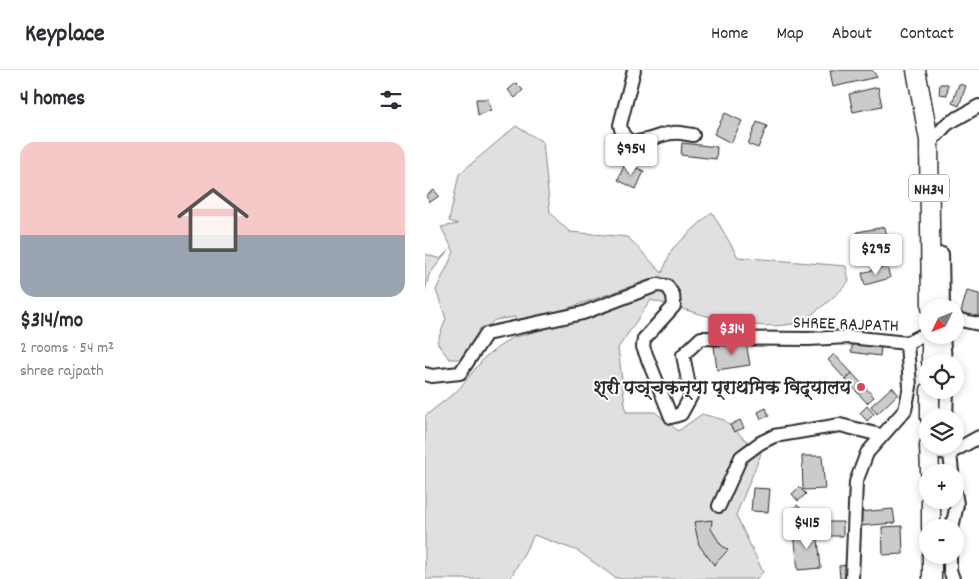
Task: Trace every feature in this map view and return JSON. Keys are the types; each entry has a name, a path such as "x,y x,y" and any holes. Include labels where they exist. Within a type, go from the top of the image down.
{"highway":[{"name":"NH34","path":"916,70 929,140 931,299"},
{"path":"932,564 932,579"}],"street":[{"path":"634,70 620,125 622,134 630,140 643,143 672,133 693,135"},
{"path":"929,140 937,135 947,124 979,106"},
{"path":"942,254 943,299"},
{"name":"SHREE RAJPATH","path":"425,374 432,376 460,373 486,334 583,313 657,285 667,286 673,295 674,306 644,340 643,347 671,417 681,414 691,396 683,355 701,338 808,340 849,338 907,343 919,336"},
{"path":"964,321 979,324"},
{"path":"852,579 856,482 867,452 880,435 905,410 910,387 907,343"},
{"path":"719,506 741,457 760,443 775,436 840,425 880,435"},
{"path":"964,443 979,437"},
{"path":"950,564 953,579"}],"shaded area":[{"path":"516,126 543,142 550,212 558,221 570,232 628,237 662,273 672,249 712,212 738,257 846,266 849,281 823,306 799,322 775,326 739,323 721,320 651,300 618,348 626,412 655,412 678,431 702,414 724,420 761,454 736,515 763,572 756,579 621,579 614,577 578,551 534,535 510,579 425,579 425,416 457,391 485,357 511,338 584,319 657,284 661,276 519,325 515,317 495,320 479,333 478,345 461,359 449,359 437,342 446,319 436,290 454,252 441,227 458,224 449,221 459,174"},
{"path":"449,250 429,275 425,291 425,254 440,259"}],"building":[{"path":"830,70 872,70 877,77 833,87"},
{"path":"516,83 523,90 515,98 508,90"},
{"path":"940,84 948,84 947,95 939,94"},
{"path":"959,84 966,86 959,106 952,103"},
{"path":"878,87 882,106 853,112 849,94"},
{"path":"476,99 488,99 491,110 478,115"},
{"path":"725,113 742,121 731,143 714,134"},
{"path":"757,122 767,126 758,148 748,144"},
{"path":"682,143 717,147 716,159 681,155"},
{"path":"625,163 644,171 636,189 618,180"},
{"path":"434,190 439,196 430,202 426,196"},
{"path":"885,227 888,242 860,248 857,232"},
{"path":"887,266 890,278 865,285 862,273"},
{"path":"967,291 979,294 979,321 964,316 964,301"},
{"path":"746,342 750,365 717,370 714,346"},
{"path":"853,342 881,347 880,356 851,352"},
{"path":"834,354 852,373 846,380 828,360"},
{"path":"852,373 874,397 867,403 846,380"},
{"path":"892,387 898,394 877,414 871,406"},
{"path":"867,406 874,414 867,421 860,413"},
{"path":"766,408 769,416 761,419 758,412"},
{"path":"740,420 744,428 734,432 730,425"},
{"path":"802,456 822,456 825,489 803,490"},
{"path":"799,487 806,494 798,501 792,494"},
{"path":"753,488 770,489 768,512 751,511"},
{"path":"797,505 810,517 801,528 787,517"},
{"path":"893,509 895,523 860,526 859,512"},
{"path":"712,520 711,529 721,545 728,550 714,565 699,545 694,522"},
{"path":"823,522 843,522 843,536 823,536"},
{"path":"902,526 903,554 883,555 882,527"},
{"path":"817,530 821,568 798,570 794,532"},
{"path":"847,565 848,578 840,579 839,566"}],"place":[{"name":"श्री पञ्चकन्या प्राथमिक विद्यालय","path":"861,387"}]}
